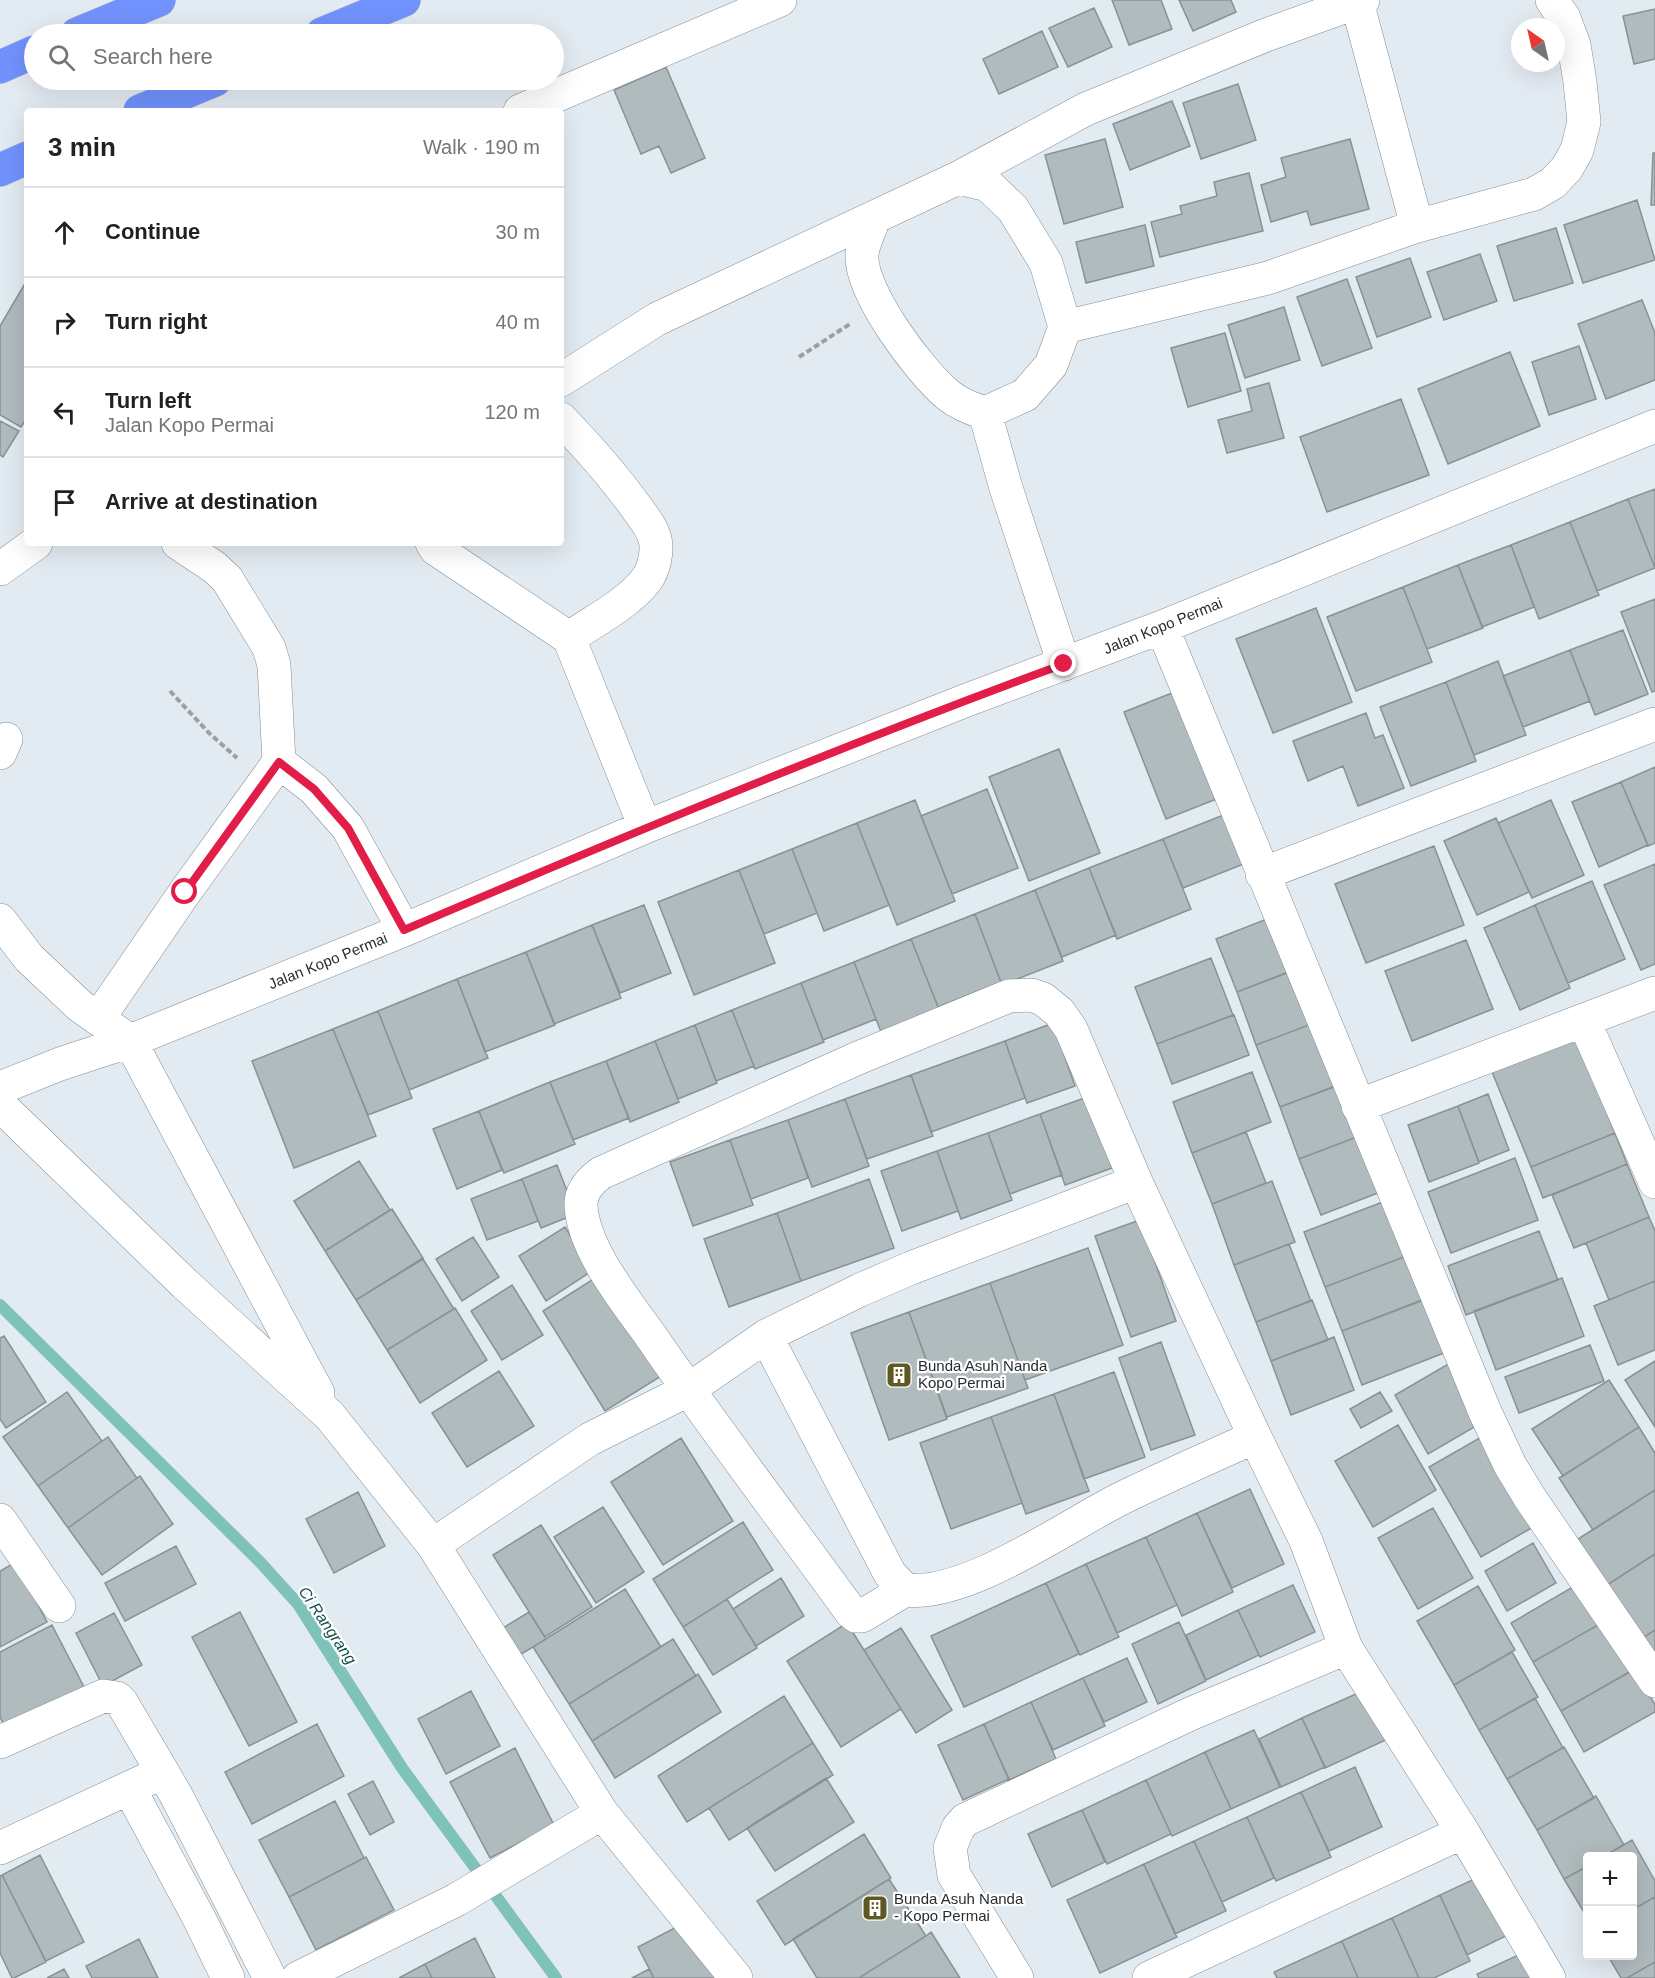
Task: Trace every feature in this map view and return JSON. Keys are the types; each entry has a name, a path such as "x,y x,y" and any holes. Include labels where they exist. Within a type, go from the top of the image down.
{"highway":[{"path":"101,24 159,0"},
{"path":"346,24 404,0"},
{"path":"0,67 24,56"},
{"path":"147,108 191,90"},
{"path":"0,170 24,159"}],"street":[{"path":"527,108 780,0"},
{"path":"1065,327 1268,278 1417,226 1534,194 1553,183 1567,168 1577,150 1584,122 1574,45 1564,18 1552,0"},
{"path":"564,378 657,319 958,178 1086,109 1266,35 1360,1 1417,226"},
{"path":"874,219 862,255 868,283 880,309 915,361 948,395 969,408 985,413 1025,395 1051,365 1065,327 1046,263 1013,209 988,185 958,178"},
{"path":"985,413 1006,488 1064,664"},
{"path":"564,422 621,485 650,527 655,540 653,566 647,579 625,599 569,638"},
{"name":"Jalan Kopo Permai","path":"0,1088 60,1064 130,1041 404,930 645,827 967,700 1162,627 1655,426"},
{"path":"0,569 32,546"},
{"path":"98,1018 272,772 274,665 269,648 227,579 214,567 182,546"},
{"path":"434,546 569,638 645,827"},
{"path":"1162,627 1485,1412 1510,1465 1655,1681"},
{"path":"1262,874 1655,724"},
{"path":"272,772 314,789 348,828 404,930"},
{"path":"0,920 29,958 80,1006 130,1041 330,1416"},
{"path":"1358,1107 1655,993"},
{"path":"1255,1437 1120,1499 997,1567 946,1586 926,1591 905,1590 862,1616 856,1616 688,1390 605,1269 593,1248 581,1205 583,1192 594,1178 609,1169 858,1058 1009,996 1031,995 1052,1005 1071,1029 1136,1182 1306,1541 1346,1648 1463,1832 1550,1978"},
{"path":"1584,1021 1655,1182"},
{"path":"0,1105 185,1284 330,1416 433,1545 602,1813 736,1978"},
{"path":"433,1545 590,1439 688,1390 766,1336 911,1268 1136,1182"},
{"path":"766,1336 890,1574 905,1590"},
{"path":"0,1520 59,1606"},
{"path":"1017,1978 954,1875 950,1848 958,1827 965,1820 1179,1719 1346,1648"},
{"path":"0,1742 103,1696 111,1695 117,1698 163,1771 270,1978"},
{"path":"2,1841 129,1788 163,1771"},
{"path":"129,1788 200,1920 228,1978"},
{"path":"298,1978 456,1900 602,1813"},
{"path":"1149,1978 1185,1970 1463,1832"},
{"path":"200,1920 230,1903"}],"path":[{"path":"799,357 849,325 880,309"},
{"path":"170,691 209,733 272,772"}],"building":[{"path":"1112,0 1161,0 1172,29 1129,45"},
{"path":"1179,0 1231,0 1236,12 1193,31"},
{"path":"1094,8 1112,47 1068,67 1049,28"},
{"path":"1655,9 1655,59 1634,64 1623,16"},
{"path":"1042,31 1058,67 999,94 983,59"},
{"path":"666,67 705,158 671,173 659,146 641,154 614,90"},
{"path":"1238,84 1256,140 1201,159 1183,103"},
{"path":"1172,101 1190,146 1130,170 1113,124"},
{"path":"1105,139 1123,207 1064,224 1045,155"},
{"path":"1350,139 1369,209 1311,225 1307,211 1271,222 1261,185 1286,177 1281,158"},
{"path":"1653,153 1655,153 1655,205 1651,205"},
{"path":"1249,173 1263,231 1160,257 1151,222 1182,214 1180,206 1217,196 1214,182"},
{"path":"1637,200 1655,260 1583,283 1564,225"},
{"path":"1145,225 1154,266 1086,283 1076,242"},
{"path":"1556,228 1573,283 1514,301 1497,246"},
{"path":"1480,254 1497,301 1444,320 1427,272"},
{"path":"1410,258 1431,317 1377,337 1356,277"},
{"path":"1347,279 1372,348 1322,366 1297,297"},
{"path":"24,285 24,422 21,427 0,415 0,326"},
{"path":"1642,300 1655,333 1655,380 1606,399 1578,324"},
{"path":"1284,307 1300,360 1245,378 1228,325"},
{"path":"1225,333 1241,391 1188,407 1171,348"},
{"path":"1579,346 1596,399 1549,415 1532,362"},
{"path":"1510,352 1540,426 1448,464 1418,389"},
{"path":"1269,383 1284,438 1227,453 1218,420 1252,411 1247,389"},
{"path":"1401,399 1429,475 1327,512 1300,437"},
{"path":"0,421 19,431 3,457 0,455"},
{"path":"1655,489 1655,568 1628,499"},
{"path":"1628,499 1655,568 1597,591 1570,522"},
{"path":"1570,522 1599,595 1539,619 1511,545"},
{"path":"1511,545 1534,607 1482,627 1458,565"},
{"path":"1458,565 1483,628 1427,649 1403,587"},
{"path":"1403,587 1432,662 1356,691 1327,617"},
{"path":"1655,599 1655,691 1652,692 1621,612"},
{"path":"1316,608 1352,702 1273,733 1236,639"},
{"path":"1623,630 1648,694 1595,715 1570,650"},
{"path":"1570,650 1590,701 1523,727 1503,676"},
{"path":"1498,661 1526,735 1474,755 1446,682"},
{"path":"1446,682 1476,761 1411,786 1380,707"},
{"path":"1182,689 1224,796 1166,819 1124,712"},
{"path":"1366,713 1375,738 1383,735 1404,788 1358,806 1343,766 1308,781 1293,741"},
{"path":"1059,749 1100,853 1029,881 989,777"},
{"path":"1655,767 1655,843 1648,846 1621,782"},
{"path":"1621,782 1648,845 1599,867 1572,802"},
{"path":"987,789 1018,868 952,894 921,816"},
{"path":"915,800 955,901 897,925 857,823"},
{"path":"1551,800 1584,875 1532,898 1498,823"},
{"path":"1226,814 1246,863 1183,888 1163,839"},
{"path":"1496,818 1529,892 1477,915 1444,841"},
{"path":"857,823 889,905 824,931 792,849"},
{"path":"1163,839 1191,909 1117,939 1089,868"},
{"path":"1434,846 1464,925 1366,963 1335,884"},
{"path":"792,849 817,913 764,934 739,870"},
{"path":"1655,864 1655,964 1641,970 1604,885"},
{"path":"1089,868 1116,935 1062,957 1035,890"},
{"path":"739,870 775,963 694,995 658,902"},
{"path":"1592,881 1625,959 1568,983 1535,905"},
{"path":"1035,890 1063,961 1002,985 975,914"},
{"path":"644,905 671,973 620,993 592,925"},
{"path":"1535,905 1570,988 1520,1010 1484,928"},
{"path":"975,914 1001,982 938,1007 911,939"},
{"path":"1272,917 1292,971 1237,992 1216,939"},
{"path":"592,925 621,998 554,1024 526,952"},
{"path":"911,939 939,1009 881,1032 854,962"},
{"path":"1466,940 1493,1009 1412,1041 1385,971"},
{"path":"526,952 555,1025 485,1052 457,979"},
{"path":"1211,958 1233,1015 1157,1044 1135,987"},
{"path":"854,962 876,1019 823,1040 801,983"},
{"path":"1293,970 1314,1023 1256,1045 1237,992"},
{"path":"457,979 488,1058 409,1090 378,1011"},
{"path":"801,983 824,1042 755,1069 732,1010"},
{"path":"732,1010 754,1066 716,1081 695,1025"},
{"path":"378,1011 412,1098 368,1115 333,1029"},
{"path":"1234,1015 1249,1055 1172,1084 1157,1044"},
{"path":"1053,1023 1075,1086 1027,1103 1005,1041"},
{"path":"1314,1023 1338,1085 1280,1107 1256,1045"},
{"path":"695,1025 717,1083 678,1099 655,1041"},
{"path":"333,1029 376,1136 294,1168 252,1061"},
{"path":"1576,1037 1615,1133 1531,1167 1492,1072"},
{"path":"655,1041 679,1102 630,1122 606,1061"},
{"path":"1005,1041 1025,1098 931,1132 911,1075"},
{"path":"606,1061 629,1118 573,1140 550,1082"},
{"path":"1252,1072 1271,1122 1192,1153 1173,1102"},
{"path":"911,1075 933,1136 867,1159 845,1099"},
{"path":"550,1082 575,1144 504,1173 479,1111"},
{"path":"1342,1084 1362,1135 1299,1159 1280,1107"},
{"path":"1488,1094 1509,1150 1479,1162 1458,1106"},
{"path":"1087,1097 1112,1168 1065,1185 1040,1114"},
{"path":"845,1099 869,1166 812,1187 788,1120"},
{"path":"1458,1106 1479,1163 1429,1182 1408,1125"},
{"path":"479,1111 502,1170 457,1189 433,1129"},
{"path":"1040,1114 1062,1175 1010,1194 988,1133"},
{"path":"788,1120 808,1178 751,1199 730,1140"},
{"path":"1246,1132 1266,1183 1212,1204 1192,1153"},
{"path":"988,1133 1012,1200 961,1219 937,1151"},
{"path":"1615,1133 1627,1164 1543,1198 1531,1167"},
{"path":"1362,1135 1383,1191 1321,1215 1299,1159"},
{"path":"730,1140 753,1205 693,1226 670,1162"},
{"path":"937,1151 958,1211 902,1231 881,1171"},
{"path":"1515,1158 1538,1220 1451,1253 1428,1192"},
{"path":"359,1161 390,1210 325,1251 294,1201"},
{"path":"1627,1164 1649,1217 1574,1248 1552,1195"},
{"path":"557,1165 576,1214 541,1228 522,1179"},
{"path":"522,1179 538,1221 487,1240 471,1199"},
{"path":"869,1179 894,1248 801,1281 777,1213"},
{"path":"1272,1181 1295,1242 1234,1265 1212,1204"},
{"path":"1388,1200 1409,1255 1325,1287 1304,1232"},
{"path":"392,1209 423,1258 356,1300 325,1251"},
{"path":"777,1213 801,1281 729,1307 704,1239"},
{"path":"1649,1217 1655,1231 1655,1281 1609,1300 1586,1243"},
{"path":"1140,1220 1176,1321 1131,1337 1095,1236"},
{"path":"565,1227 592,1271 546,1301 519,1256"},
{"path":"1539,1231 1558,1280 1466,1315 1448,1266"},
{"path":"473,1237 499,1277 462,1301 436,1259"},
{"path":"1289,1244 1311,1301 1256,1322 1234,1265"},
{"path":"1088,1248 1123,1345 1025,1380 990,1283"},
{"path":"1409,1255 1427,1298 1342,1331 1325,1287"},
{"path":"423,1259 454,1309 387,1350 356,1300"},
{"path":"603,1273 666,1373 605,1411 543,1311"},
{"path":"1562,1278 1584,1336 1496,1370 1474,1311"},
{"path":"1655,1281 1655,1350 1618,1365 1594,1306"},
{"path":"990,1283 1028,1388 947,1417 909,1312"},
{"path":"512,1285 543,1335 502,1360 471,1311"},
{"path":"1429,1298 1449,1351 1362,1385 1342,1331"},
{"path":"1312,1300 1328,1340 1271,1361 1256,1322"},
{"path":"455,1308 487,1360 420,1403 387,1350"},
{"name":"Bunda Asuh Nanda Kopo Permai","path":"909,1312 947,1419 889,1440 851,1333"},
{"path":"4,1336 46,1402 6,1428 0,1419 0,1338"},
{"path":"1334,1337 1354,1390 1291,1415 1271,1361"},
{"path":"1161,1342 1195,1435 1151,1450 1119,1358"},
{"path":"1590,1345 1604,1381 1519,1413 1505,1377"},
{"path":"1655,1361 1655,1427 1625,1380"},
{"path":"1450,1363 1483,1422 1428,1454 1395,1395"},
{"path":"499,1371 534,1426 467,1467 432,1413"},
{"path":"1114,1372 1145,1457 1084,1479 1054,1394"},
{"path":"1609,1380 1639,1427 1563,1476 1532,1429"},
{"path":"67,1392 102,1441 38,1486 3,1437"},
{"path":"1380,1392 1392,1411 1361,1428 1350,1409"},
{"path":"1054,1394 1089,1491 1026,1514 991,1417"},
{"path":"991,1417 1022,1503 951,1529 920,1443"},
{"path":"1398,1425 1436,1490 1373,1527 1335,1461"},
{"path":"1639,1427 1655,1453 1655,1490 1593,1530 1559,1478"},
{"path":"1483,1436 1535,1526 1481,1557 1429,1467"},
{"path":"108,1437 137,1478 68,1528 38,1486"},
{"path":"681,1438 733,1521 663,1565 611,1482"},
{"path":"140,1476 173,1524 102,1575 68,1528"},
{"path":"1250,1489 1284,1564 1232,1588 1197,1513"},
{"path":"1655,1490 1655,1554 1607,1585 1578,1539"},
{"path":"358,1492 385,1546 334,1573 306,1519"},
{"path":"603,1507 644,1572 596,1603 554,1537"},
{"path":"1433,1508 1473,1578 1418,1609 1378,1538"},
{"path":"1197,1513 1233,1592 1182,1616 1146,1537"},
{"path":"743,1522 773,1570 683,1627 653,1579"},
{"path":"541,1525 592,1607 545,1637 493,1555"},
{"path":"1146,1537 1177,1605 1117,1633 1086,1564"},
{"path":"1533,1543 1556,1583 1507,1611 1485,1571"},
{"path":"176,1546 196,1584 125,1621 105,1583"},
{"path":"1655,1554 1655,1630 1638,1641 1604,1587"},
{"path":"16,1562 47,1622 0,1647 0,1571"},
{"path":"1086,1564 1119,1637 1080,1655 1046,1583"},
{"path":"781,1578 804,1616 756,1646 733,1609"},
{"path":"1046,1583 1079,1654 964,1707 931,1636"},
{"path":"1578,1584 1600,1624 1533,1662 1511,1623"},
{"path":"1293,1585 1315,1632 1260,1657 1238,1610"},
{"path":"1478,1586 1515,1650 1454,1685 1417,1621"},
{"path":"625,1589 661,1647 569,1704 533,1647"},
{"path":"727,1599 757,1648 713,1675 683,1627"},
{"path":"1238,1610 1259,1655 1206,1680 1186,1635"},
{"path":"240,1612 297,1722 249,1746 192,1637"},
{"path":"529,1612 546,1639 515,1658 498,1631"},
{"path":"114,1613 142,1665 103,1686 76,1633"},
{"path":"1179,1622 1206,1681 1158,1704 1132,1644"},
{"path":"1603,1622 1631,1671 1561,1711 1533,1662"},
{"path":"847,1623 901,1709 841,1747 787,1661"},
{"path":"52,1625 84,1687 5,1727 0,1717 0,1652"},
{"path":"901,1628 952,1710 916,1733 864,1650"},
{"path":"1655,1630 1655,1670 1637,1642"},
{"path":"673,1639 696,1676 592,1741 569,1704"},
{"path":"1512,1652 1538,1697 1479,1730 1454,1685"},
{"path":"1127,1658 1147,1702 1104,1722 1083,1678"},
{"path":"1635,1669 1655,1705 1655,1712 1584,1752 1561,1711"},
{"path":"698,1674 721,1712 615,1778 592,1741"},
{"path":"1083,1678 1105,1726 1053,1750 1031,1702"},
{"path":"1365,1690 1388,1739 1325,1768 1302,1718"},
{"path":"471,1691 500,1746 446,1774 418,1719"},
{"path":"784,1696 813,1743 687,1822 658,1776"},
{"path":"1535,1698 1563,1748 1507,1779 1479,1730"},
{"path":"1031,1702 1056,1759 1009,1780 984,1724"},
{"path":"1302,1718 1325,1767 1281,1787 1259,1739"},
{"path":"317,1724 344,1776 252,1824 225,1772"},
{"path":"984,1724 1009,1779 963,1800 938,1745"},
{"path":"1254,1730 1280,1787 1231,1809 1205,1752"},
{"path":"813,1743 833,1775 729,1840 709,1808"},
{"path":"1564,1747 1594,1798 1537,1830 1507,1779"},
{"path":"515,1748 554,1825 490,1858 450,1782"},
{"path":"1205,1752 1231,1809 1172,1836 1146,1780"},
{"path":"1355,1767 1382,1827 1329,1851 1301,1792"},
{"path":"826,1778 854,1822 775,1871 747,1828"},
{"path":"1146,1780 1171,1834 1107,1864 1082,1810"},
{"path":"373,1781 394,1822 370,1835 348,1794"},
{"path":"1301,1792 1331,1857 1276,1881 1247,1817"},
{"path":"1596,1796 1624,1845 1611,1852 1583,1852 1583,1869 1564,1879 1537,1830"},
{"path":"335,1801 364,1858 289,1897 259,1840"},
{"path":"1082,1810 1105,1862 1052,1887 1028,1834"},
{"path":"1247,1817 1274,1878 1222,1902 1194,1841"},
{"path":"864,1834 891,1878 785,1945 757,1901"},
{"path":"1632,1840 1655,1881 1655,1897 1637,1907 1637,1852 1611,1852"},
{"path":"1194,1841 1226,1911 1175,1934 1144,1864"},
{"path":"40,1855 84,1942 46,1961 2,1875"},
{"path":"366,1857 394,1910 316,1950 289,1897"},
{"path":"1144,1864 1177,1937 1100,1973 1067,1900"},
{"path":"1583,1869 1583,1911 1564,1879"},
{"path":"2,1875 46,1962 14,1978 0,1953 0,1876"},
{"path":"1481,1876 1508,1935 1467,1955 1440,1895"},
{"name":"Bunda Asuh Nanda - Kopo Permai","path":"889,1879 926,1936 859,1978 817,1978 793,1939"},
{"path":"1440,1895 1470,1961 1434,1978 1419,1978 1392,1918"},
{"path":"1655,1897 1655,1962 1627,1978 1621,1978 1610,1960 1637,1960 1637,1907"},
{"path":"1392,1918 1419,1978 1358,1978 1342,1941"},
{"path":"688,1921 718,1978 654,1978 638,1947"},
{"path":"931,1932 960,1978 859,1978 926,1936"},
{"path":"475,1938 495,1978 432,1978 425,1964"},
{"path":"139,1939 158,1978 92,1978 86,1966"},
{"path":"1342,1941 1358,1978 1277,1978 1274,1972"},
{"path":"1525,1952 1537,1978 1479,1978 1477,1974"},
{"path":"1655,1962 1655,1978 1627,1978"},
{"path":"425,1964 432,1978 399,1978"},
{"path":"64,1969 69,1978 47,1978"},
{"path":"649,1969 654,1978 632,1978"}],"waterway":[{"name":"Ci Rangrang","path":"0,1305 260,1562 298,1604 402,1768 556,1978"}],"place":[{"name":"Bunda Asuh Nanda Kopo Permai","path":"899,1375"},
{"name":"Bunda Asuh Nanda - Kopo Permai","path":"875,1908"}],"route":[{"path":"185,892 279,762 314,789 348,828 404,930 645,827 1064,664"}]}
